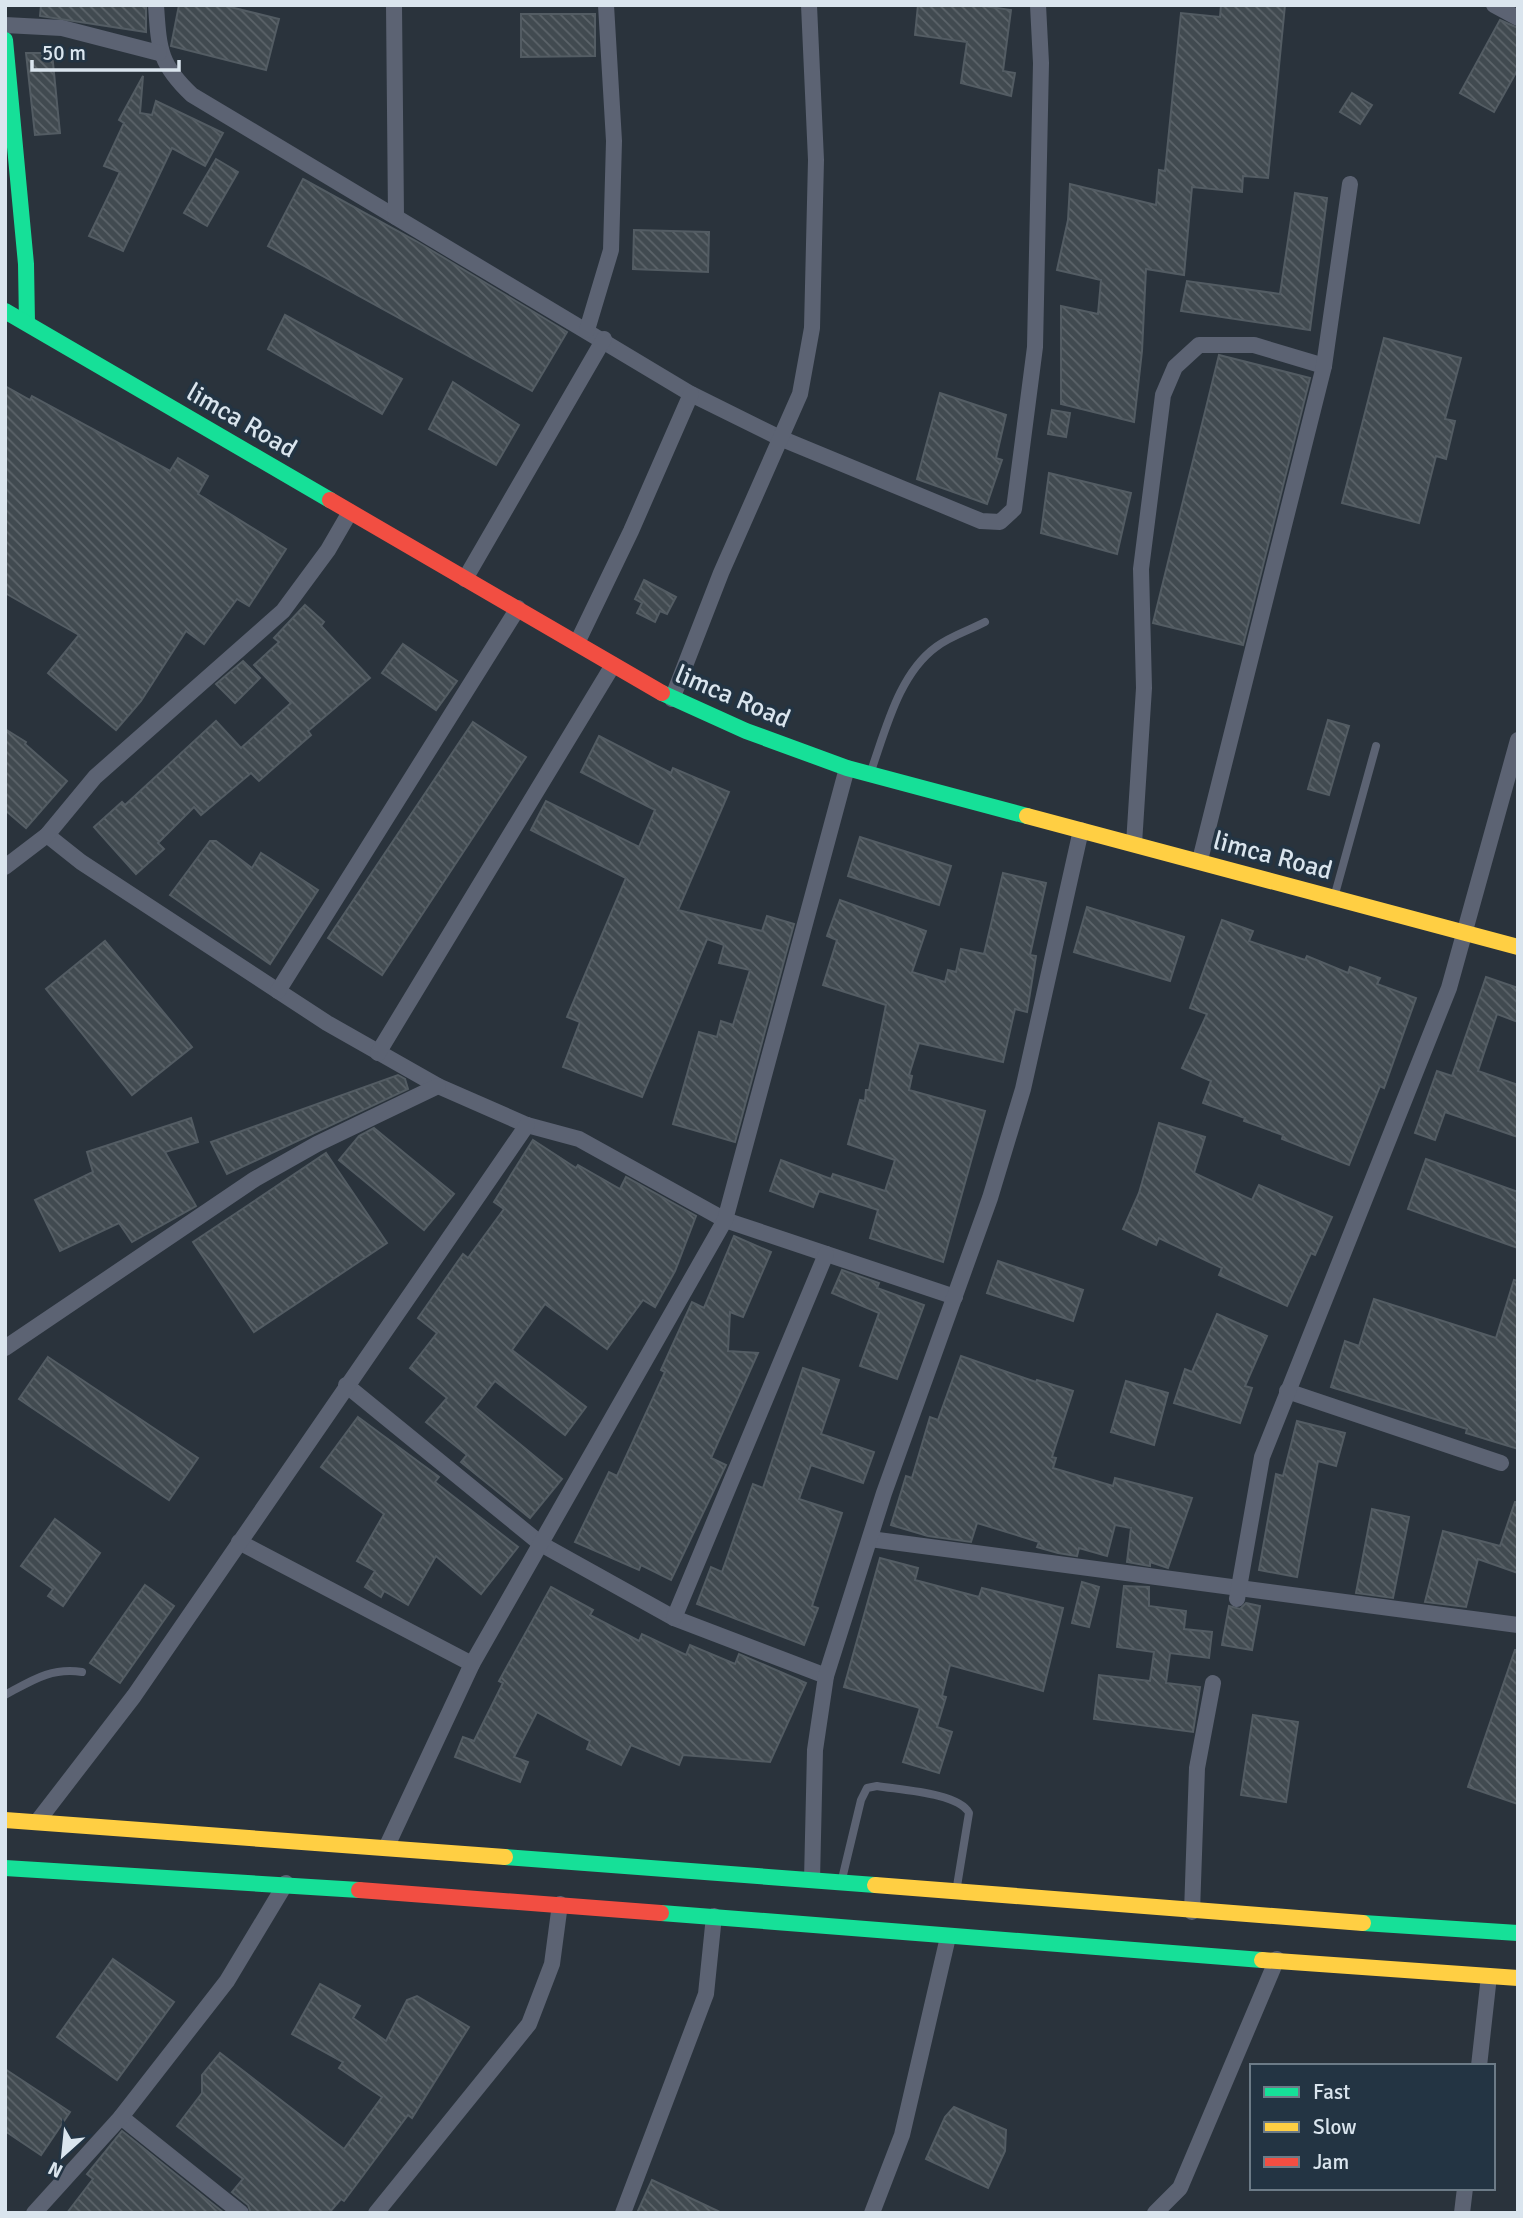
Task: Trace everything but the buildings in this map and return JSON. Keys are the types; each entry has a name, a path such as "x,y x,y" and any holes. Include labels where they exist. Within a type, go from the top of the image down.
{"main road":[{"path":"5,40 26,264 27,323"},
{"name":"limca Road","path":"5,311 672,699 746,731 847,768 1518,947"},
{"path":"5,1820 812,1880 1192,1912 1518,1933"},
{"path":"5,1868 286,1883 948,1937 1518,1978"}],"street":[{"path":"156,5 159,53 172,76 192,95 691,394 780,438 981,522 1000,522 1014,509 1035,347 1041,63 1038,5"},
{"path":"394,5 396,217"},
{"path":"587,330 611,250 614,141 606,5"},
{"path":"672,699 721,573 800,394 812,328 816,160 808,5"},
{"path":"1494,5 1518,18"},
{"path":"5,25 62,28 159,53"},
{"path":"1200,860 1324,366 1350,184"},
{"path":"465,579 604,340"},
{"path":"1134,844 1144,688 1141,569 1163,395 1175,367 1199,345 1254,345 1324,366"},
{"path":"577,643 631,531 691,394"},
{"path":"5,867 47,835 95,776 283,611 328,550 350,512"},
{"path":"278,991 518,608"},
{"path":"378,1053 613,665"},
{"path":"1238,1592 1262,1457 1450,988 1518,740"},
{"path":"386,1848 472,1664 725,1220 847,768"},
{"path":"812,1880 815,1750 826,1676 870,1539 990,1198 1023,1089 1081,830"},
{"path":"47,835 81,862 278,991 378,1053 438,1086 527,1125 579,1139 725,1220 955,1297"},
{"path":"5,1348 255,1179 317,1144 438,1086"},
{"path":"37,1822 134,1696 527,1125"},
{"path":"674,1618 827,1254"},
{"path":"346,1385 541,1544 674,1618 826,1676"},
{"path":"1287,1391 1501,1463"},
{"path":"870,1539 1238,1592 1518,1625"},
{"path":"239,1542 472,1664"},
{"path":"1192,1912 1198,1768 1213,1683"},
{"path":"34,2213 121,2117 227,1981 286,1883"},
{"path":"376,2213 529,2024 552,1964 560,1904"},
{"path":"623,2213 706,1994 714,1916"},
{"path":"872,2213 902,2135 948,1937"},
{"path":"1155,2213 1180,2188 1277,1959"},
{"path":"1479,2064 1489,1976"},
{"path":"121,2117 242,2213"},
{"path":"1462,2213 1465,2190"}],"lane":[{"path":"870,774 895,705 921,663 936,647 985,622"},
{"path":"1334,897 1376,746"},
{"path":"5,1695 43,1674 65,1670 82,1672"},
{"path":"841,1883 861,1801 867,1788 877,1786 951,1798 965,1805 969,1813 956,1892"}],"traffic: fast":[{"path":"5,40 26,264 27,323"},
{"path":"5,311 330,500"},
{"path":"662,693 746,731 847,768 1027,816"},
{"path":"505,1857 875,1885"},
{"path":"5,1868 359,1890"},
{"path":"661,1913 1262,1960"},
{"path":"1363,1923 1518,1933"}],"traffic: slow":[{"path":"1027,816 1518,947"},
{"path":"5,1820 505,1857"},
{"path":"875,1885 1363,1923"},
{"path":"1262,1960 1518,1978"}],"traffic: jam":[{"path":"330,500 662,693"},
{"path":"359,1890 661,1913"}]}
